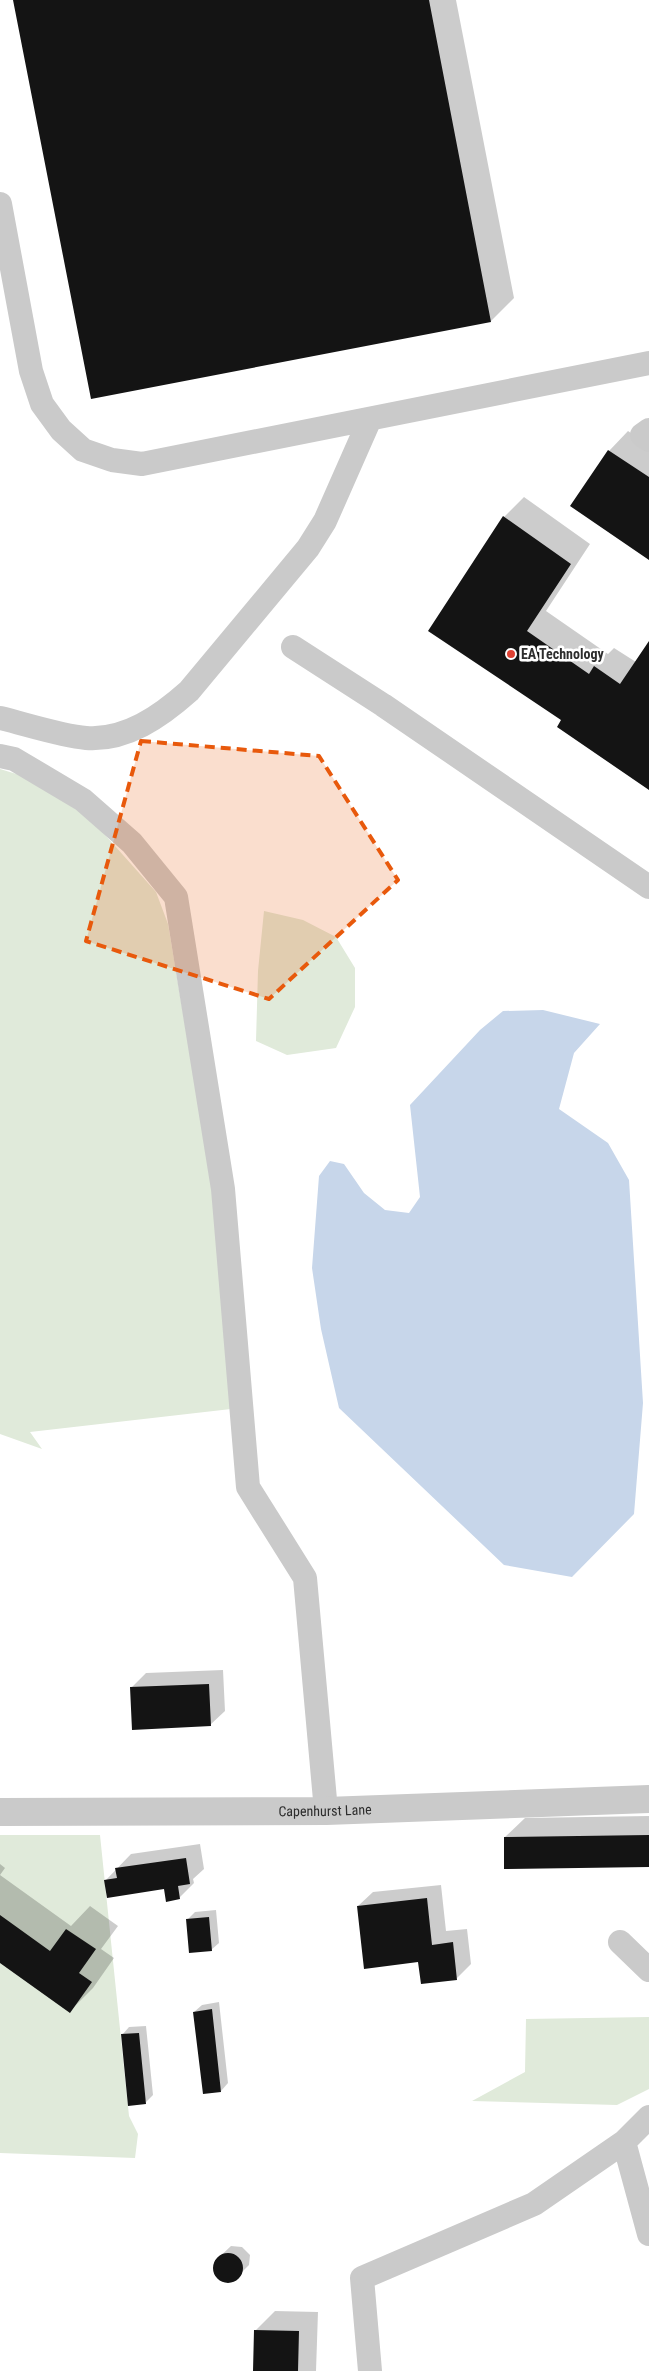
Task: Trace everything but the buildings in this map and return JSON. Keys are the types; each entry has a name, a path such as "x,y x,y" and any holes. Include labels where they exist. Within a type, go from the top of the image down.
{"street":[{"name":"Capenhurst Lane","path":"0,1812 326,1811 649,1799"}],"lane":[{"path":"0,204 31,371 42,404 61,430 83,450 112,460 142,464 649,363"},
{"path":"0,718 87,738 112,735 139,727 167,712 189,692 308,548 325,521 370,419"},
{"path":"649,430 642,436 649,440"},
{"path":"293,648 384,705 649,887"},
{"path":"0,756 14,760 83,800 132,843 176,897 223,1189 248,1487 305,1578 326,1811"},
{"path":"620,1942 649,1970"},
{"path":"370,2371 362,2278 534,2204 624,2142 649,2117"},
{"path":"624,2142 649,2234"}],"highlighted area":[{"path":"141,741 319,756 398,880 269,999 86,941"}],"green space":[{"path":"0,769 23,776 90,818 156,892 168,924 214,1197 231,1409 30,1432 42,1449 0,1434"},
{"path":"264,911 303,920 336,937 355,968 355,1007 336,1048 287,1055 256,1041 258,971"},
{"path":"0,1835 100,1835 129,2116 138,2134 135,2158 0,2153"},
{"path":"649,2017 649,2089 617,2105 472,2101 525,2072 526,2019"}],"water":[{"path":"543,1010 600,1024 574,1053 559,1109 608,1143 629,1180 643,1403 634,1514 572,1577 504,1565 339,1408 321,1329 312,1268 319,1176 330,1161 344,1164 364,1193 385,1210 409,1213 420,1197 410,1105 480,1030 503,1011"}],"place":[{"name":"EA Technology","path":"511,654"}]}
